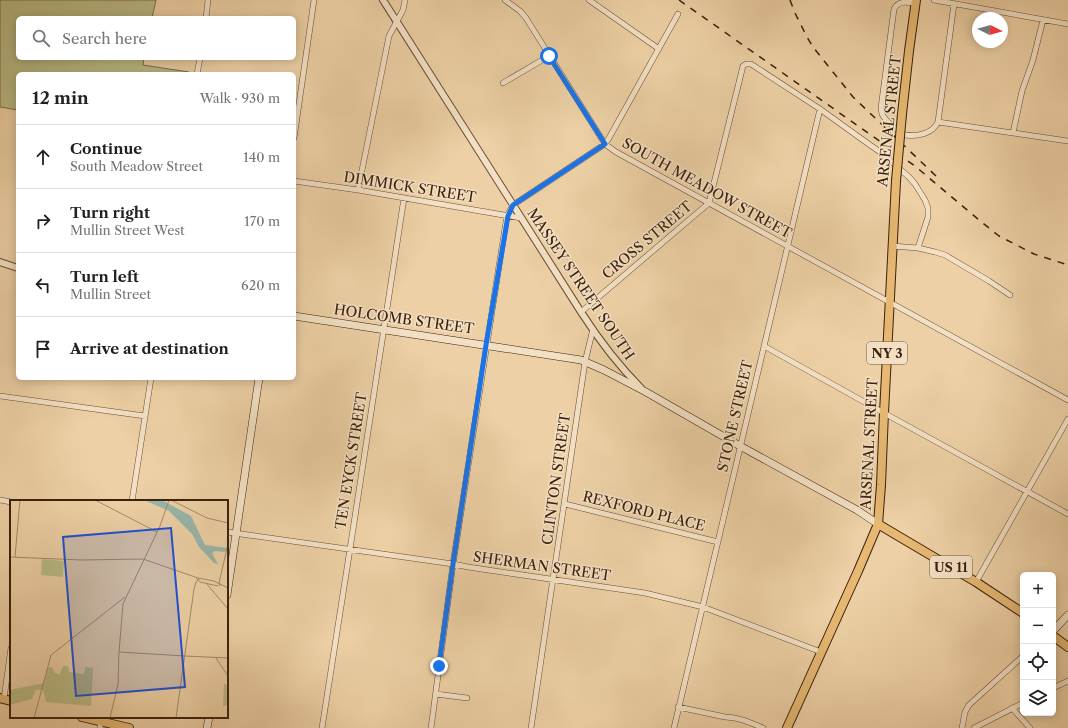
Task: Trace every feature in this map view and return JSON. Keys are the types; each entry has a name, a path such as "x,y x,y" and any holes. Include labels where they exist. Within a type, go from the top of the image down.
{"main road":[{"name":"ARSENAL STREET","path":"787,728 878,524 882,485 884,413 896,181 909,51 916,2"},
{"name":"HOLCOMB STREET","path":"296,316 581,360 646,392"},
{"path":"228,588 259,380"},
{"name":"MASSEY STREET SOUTH","path":"646,392 740,446 857,510 878,524"},
{"name":"US 11","path":"878,524 976,582 1020,611"},
{"path":"1056,628 1068,615"},
{"path":"1056,638 1068,647"},
{"path":"86,718 129,728"},
{"path":"207,728 208,718"}],"street":[{"path":"206,16 208,0"},
{"path":"296,124 314,0"},
{"name":"MASSEY STREET SOUTH","path":"383,0 592,329 612,357 646,392"},
{"path":"358,190 389,36 403,10 405,0"},
{"name":"SOUTH MEADOW STREET","path":"505,0 520,11 605,144 616,152 1068,400"},
{"path":"589,0 659,49"},
{"path":"934,0 1068,24"},
{"path":"916,2 900,2 894,9 881,108 882,114 886,120 904,135 915,136 926,134 934,128 938,122 954,4"},
{"path":"431,728 453,564 486,345 508,216 513,205 605,144 678,14"},
{"path":"1013,133 1022,91 1034,60 1043,20"},
{"path":"503,83 549,56"},
{"path":"197,72 200,60"},
{"name":"CROSS STREET","path":"581,312 709,203 743,66 746,64 751,64 820,110"},
{"path":"820,110 895,164 915,184 928,208 928,217 918,248"},
{"name":"STONE STREET","path":"674,728 820,110"},
{"path":"938,122 1068,141"},
{"name":"DIMMICK STREET","path":"296,181 358,190 521,218"},
{"name":"TEN EYCK STREET","path":"322,728 404,198"},
{"path":"892,246 918,248 945,255 989,281 1010,296"},
{"path":"0,262 16,267"},
{"name":"CLINTON STREET","path":"531,728 585,362 592,329"},
{"path":"764,346 1068,514"},
{"path":"132,500 151,380"},
{"path":"0,396 145,416"},
{"path":"976,582 1068,419"},
{"path":"0,500 10,502"},
{"name":"REXFORD PLACE","path":"565,504 718,542"},
{"name":"SHERMAN STREET","path":"228,532 645,593 703,607 821,652"},
{"path":"5,699 10,656"},
{"path":"962,728 965,712 969,705 1020,659"},
{"path":"1056,687 1068,681"},
{"path":"436,694 467,698"},
{"path":"974,728 1020,704"},
{"path":"678,707 732,717 763,728"},
{"path":"1012,708 1030,728"}],"green space":[{"path":"0,0 156,0 152,16 16,16 16,60 144,60 143,65 189,72 16,72 16,110 0,107"}],"railway":[{"path":"679,0 915,166 999,236 1034,254 1068,265"},
{"path":"790,0 795,13 813,47 853,97 936,176"}],"route":[{"path":"439,666 486,345 510,208 605,144 549,56"}]}
